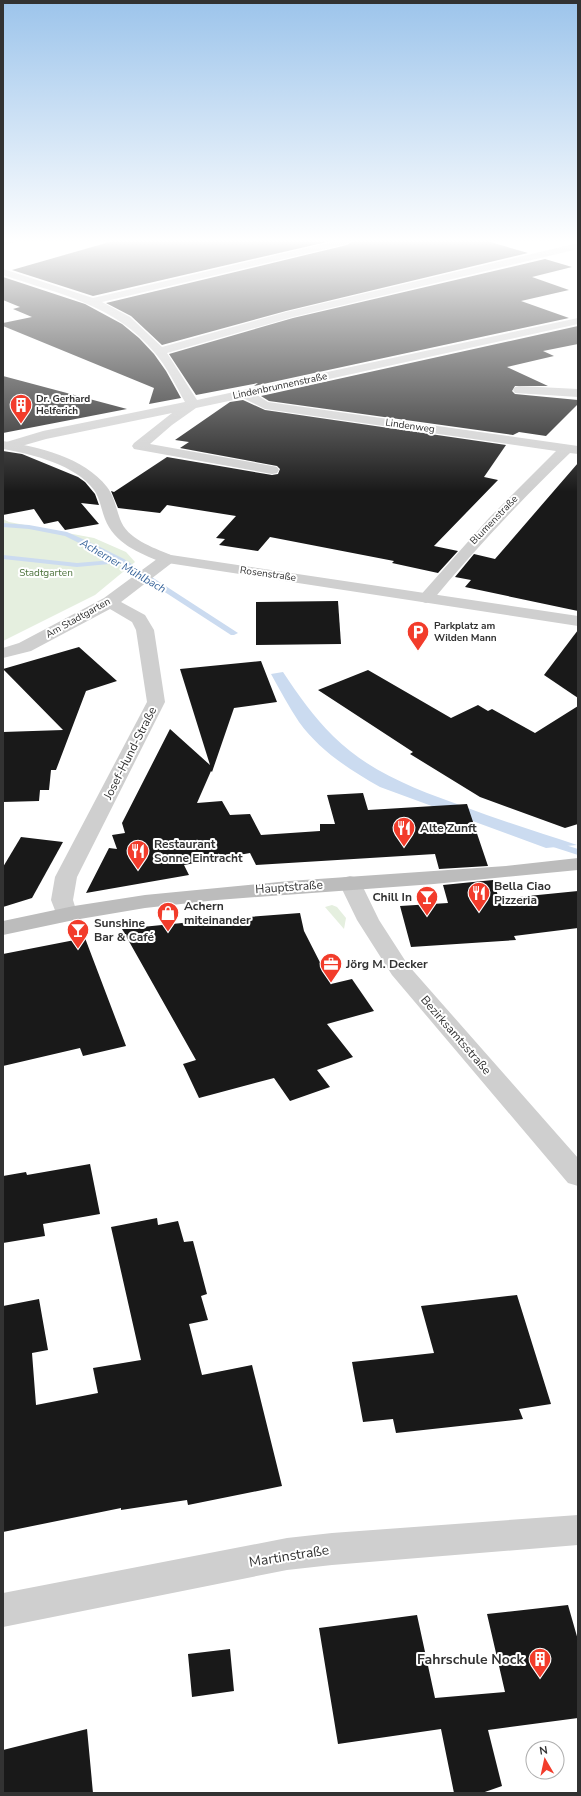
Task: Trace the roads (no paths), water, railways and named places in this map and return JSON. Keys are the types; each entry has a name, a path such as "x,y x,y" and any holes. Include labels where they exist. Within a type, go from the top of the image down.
{"main road":[{"name":"Hauptstraße","path":"3,928 66,913 169,898 513,871 578,864"}],"street":[{"path":"132,325 160,351 193,404"},
{"path":"160,351 252,325"},
{"name":"Lindenbrunnenstraße","path":"4,446 43,435 245,394 561,325"},
{"path":"519,390 578,393"},
{"name":"Lindenweg","path":"245,394 265,405 573,449"},
{"name":"Lindenbrunnenstraße","path":"193,404 166,422 139,446 272,470"},
{"name":"Rosenstraße","path":"4,446 32,452 62,462 94,480 102,490 114,523 120,532 135,545 167,558 578,621"},
{"name":"Blumenstraße","path":"426,598 471,544 529,483 573,449"},
{"name":"Am Stadtgarten","path":"3,653 25,646 110,602 167,558"},
{"name":"Josef-Hund-Straße","path":"66,913 62,900 66,877 156,702 145,630 139,619 134,615 110,602"},
{"name":"Bezirksamtsstraße","path":"350,883 368,920 400,970 578,1176"},
{"name":"Martinstraße","path":"3,1610 287,1554 332,1549 578,1530"}],"water":[{"path":"283,672 306,706 333,736 347,749 379,770 412,787 447,801 577,845 546,848 380,787 369,781 326,751 299,722 271,674"}],"waterway":[{"name":"Acherner Mühlbach","path":"3,525 29,527 67,534 94,546 121,561"},
{"path":"3,557 77,565 121,561"},
{"name":"Acherner Mühlbach","path":"121,561 234,633"},
{"name":"Acherner Mühlbach","path":"550,843 578,852"}],"place":[{"name":"Dr. Gerhard Helferich","path":"21,424"},
{"name":"Parkplatz am Wilden Mann","path":"418,652"},
{"name":"Alte Zunft","path":"404,848"},
{"name":"Restaurant Sonne Eintracht","path":"138,870"},
{"name":"Bella Ciao Pizzeria","path":"479,912"},
{"name":"Chill In","path":"427,916"},
{"name":"Achern miteinander","path":"168,932"},
{"name":"Sunshine Bar & Café","path":"78,950"},
{"name":"Jörg M. Decker","path":"331,984"},
{"name":"Fahrschule Nock","path":"540,1678"}],"park label":[{"name":"Stadtgarten","path":"46,573"}]}
